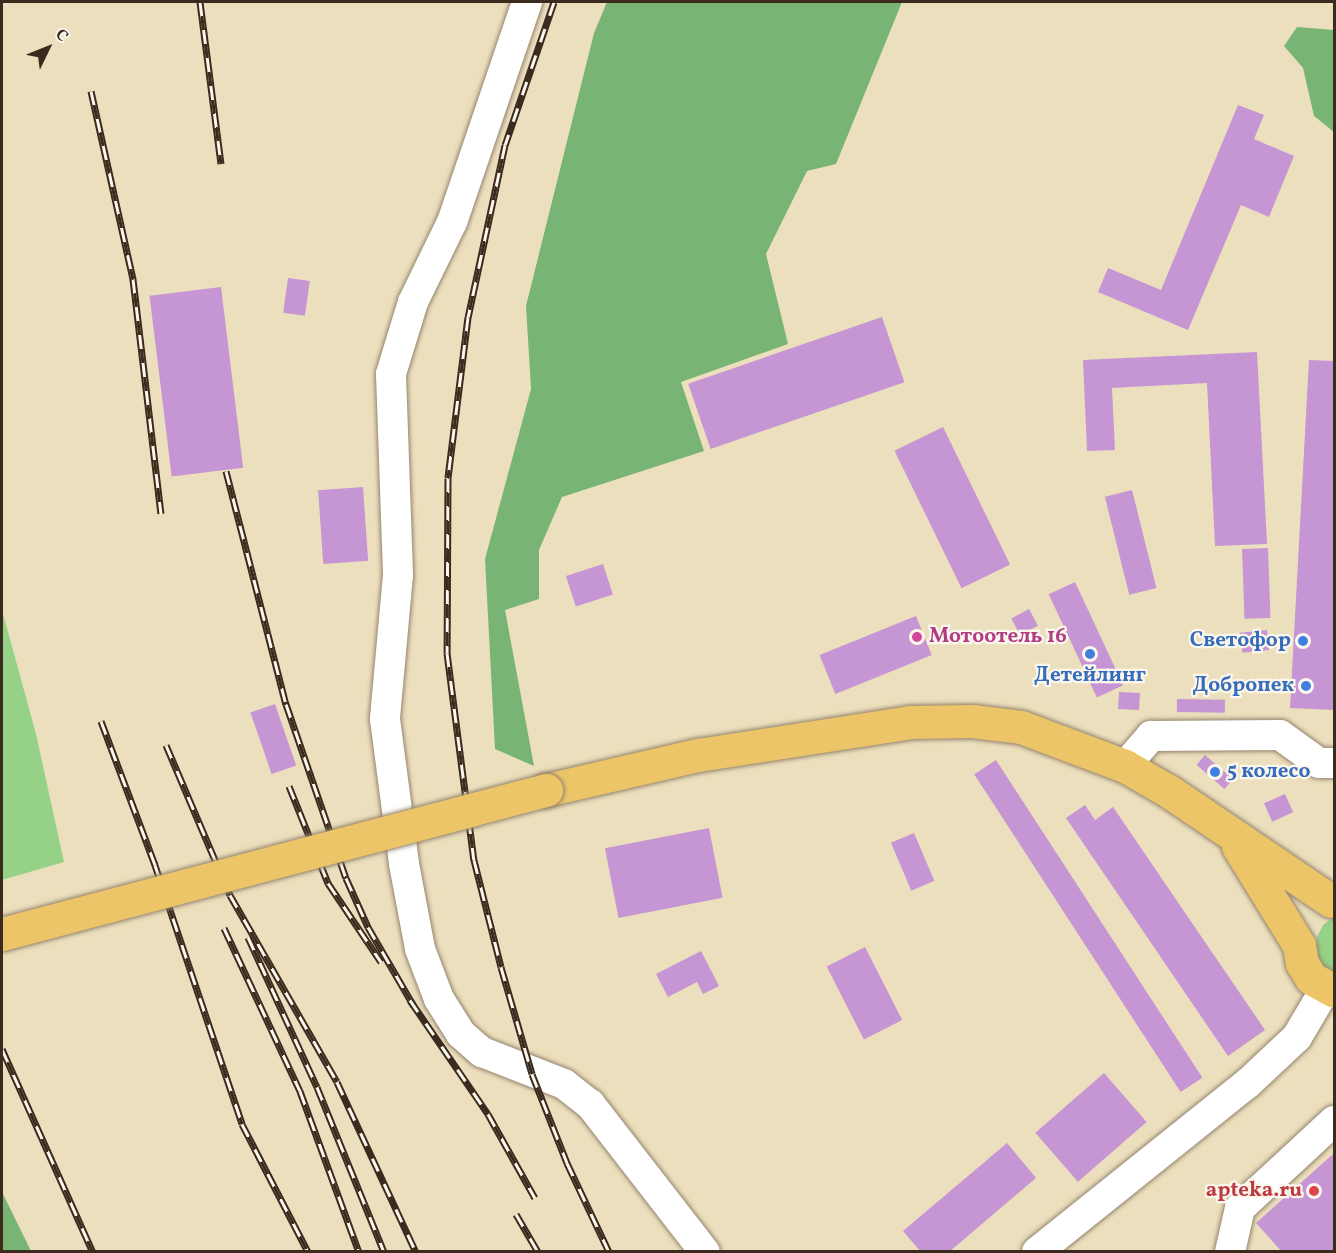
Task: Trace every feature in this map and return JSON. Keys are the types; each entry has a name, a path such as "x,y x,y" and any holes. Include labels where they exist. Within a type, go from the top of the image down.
{"main road":[{"path":"2,934 546,790 698,755 910,722 972,721 1021,727 1125,766 1227,830 1333,901 1314,911 1304,925 1299,945"},
{"path":"1227,830 1299,945 1307,970 1330,990"}],"street":[{"path":"527,2 452,222 413,302 391,374 398,575 385,718 404,864 420,949 439,999 461,1034 482,1052 564,1084 590,1104 705,1251"},
{"path":"1125,766 1151,736 1280,735 1319,762 1335,763"},
{"path":"1037,1251 1247,1084 1298,1037 1330,990"},
{"path":"1230,1251 1240,1208 1335,1121"}],"green space":[{"path":"607,2 902,2 836,164 807,171 766,254 788,344 681,382 704,451 562,497 539,550 539,599 505,610 534,766 495,749 485,559 531,389 526,306 594,33"},
{"path":"1297,27 1334,30 1334,132 1314,116 1303,68 1284,46"},
{"path":"2,610 36,734 64,862 2,880"},
{"path":"1334,917 1334,973 1321,964 1316,951 1317,937 1323,925"},
{"path":"2,1192 31,1251 2,1251"}],"building":[{"path":"1238,105 1264,115 1254,139 1294,156 1269,217 1241,205 1188,330 1098,292 1108,268 1161,290"},
{"path":"288,278 310,281 305,316 283,313"},
{"path":"221,287 243,468 172,476 150,296"},
{"path":"882,317 904,382 711,449 688,384"},
{"path":"1257,352 1267,544 1215,546 1207,383 1112,388 1115,450 1087,451 1083,360"},
{"path":"1309,360 1334,361 1334,710 1290,708"},
{"path":"943,427 1010,565 962,588 894,451"},
{"path":"363,487 368,561 323,564 318,490"},
{"path":"1132,490 1156,588 1129,595 1105,497"},
{"path":"1268,548 1270,618 1244,619 1242,549"},
{"path":"603,564 613,594 576,606 566,576"},
{"path":"1075,582 1123,685 1097,698 1049,594"},
{"path":"1029,609 1038,626 1020,635 1011,618"},
{"path":"916,616 932,655 835,694 820,655"},
{"path":"1267,630 1269,650 1242,653 1240,633"},
{"path":"1119,692 1140,693 1139,710 1118,709"},
{"path":"1177,699 1225,700 1225,713 1177,712"},
{"path":"275,704 296,765 272,774 250,712"},
{"path":"1205,755 1233,779 1224,789 1196,765"},
{"path":"996,760 1202,1078 1181,1092 974,774"},
{"path":"1285,794 1293,812 1272,822 1264,803"},
{"path":"1085,805 1095,820 1113,807 1265,1030 1228,1056 1066,818"},
{"path":"709,828 723,898 618,918 605,848"},
{"path":"914,833 934,881 911,891 891,843"},
{"path":"865,947 902,1020 864,1040 827,967"},
{"path":"701,951 719,986 703,994 697,982 668,997 656,974"},
{"path":"1104,1073 1147,1122 1078,1182 1035,1133"},
{"path":"1007,1143 1036,1178 949,1252 921,1252 903,1231"},
{"path":"1333,1154 1334,1252 1282,1252 1256,1223"}],"railway":[{"path":"200,2 221,164"},
{"path":"554,2 505,145 468,317 448,478 447,653 474,860 501,967 532,1074 567,1163 609,1252"},
{"path":"91,91 133,279 161,513"},
{"path":"226,471 286,704 346,878 368,927 414,1006"},
{"path":"101,721 155,865 242,1124 308,1252"},
{"path":"166,745 230,895 337,1082 416,1252"},
{"path":"289,786 328,883 381,962"},
{"path":"224,928 300,1091 359,1252"},
{"path":"248,937 317,1087 384,1252"},
{"path":"410,1000 488,1114 535,1198"},
{"path":"2,1049 93,1252"},
{"path":"516,1214 538,1252"}],"place":[{"name":"Мотоотель 16","path":"917,637"},
{"name":"Светофор","path":"1303,641"},
{"name":"Детейлинг","path":"1090,654"},
{"name":"Добропек","path":"1306,686"},
{"name":"5 колесо","path":"1215,772"},
{"name":"apteka.ru","path":"1314,1191"}]}
